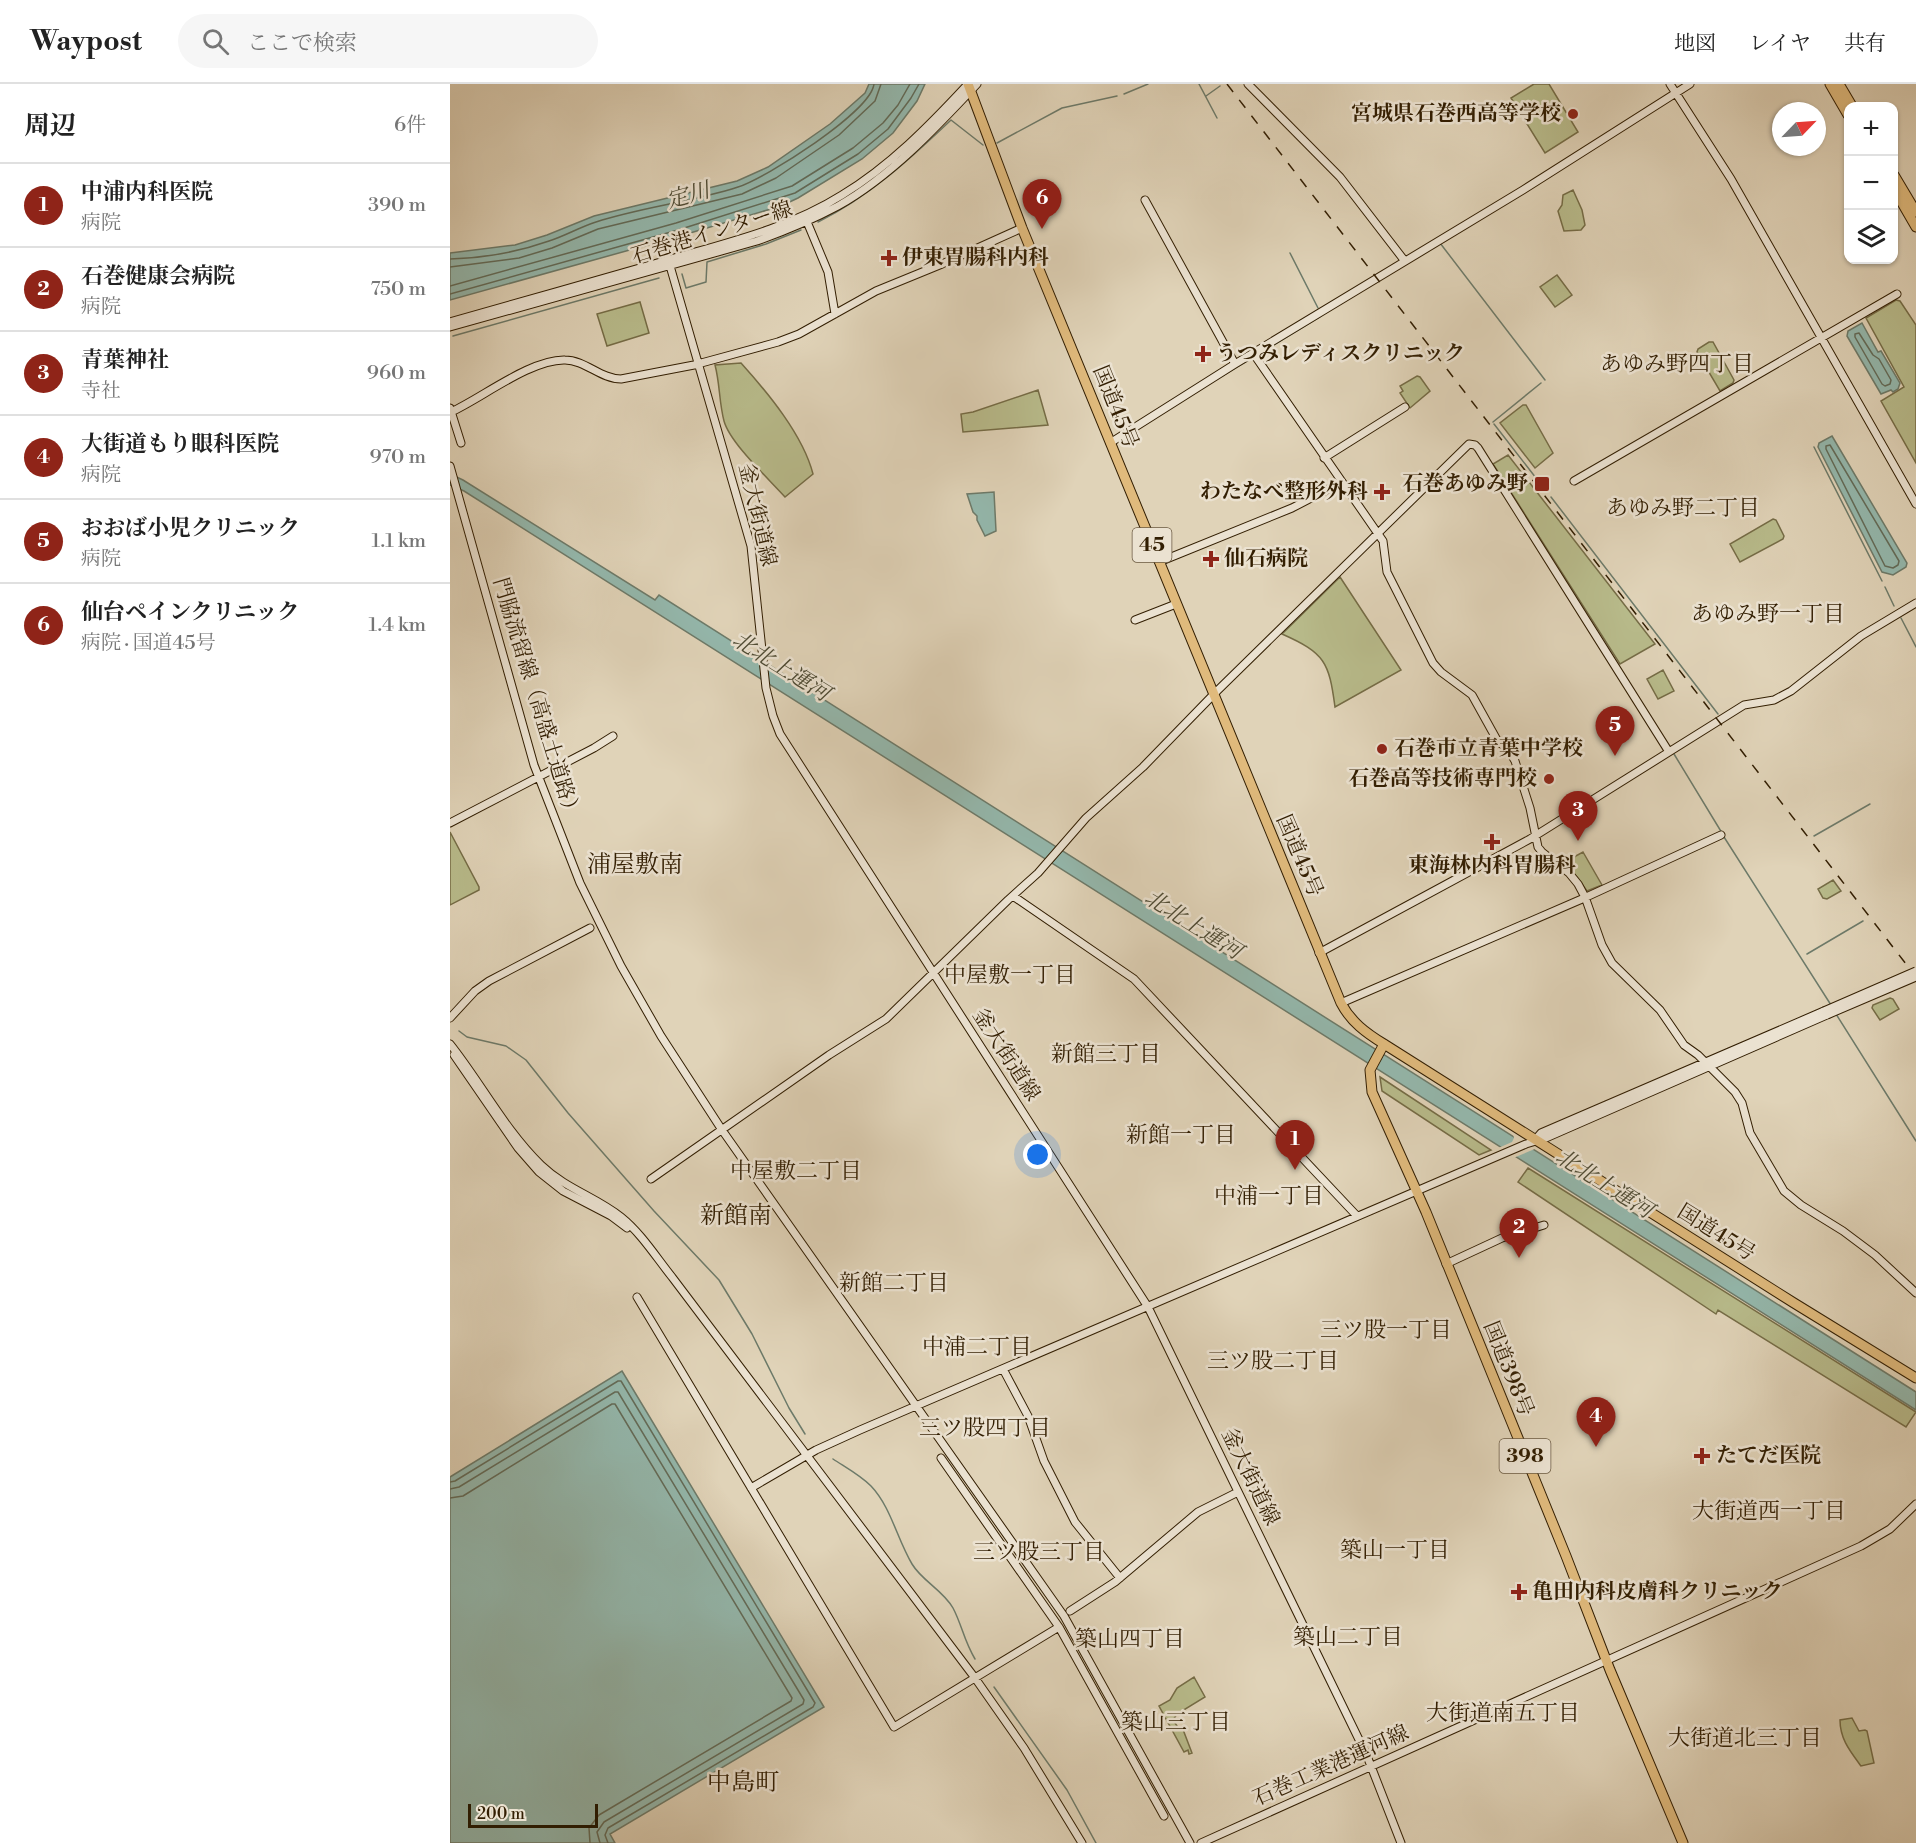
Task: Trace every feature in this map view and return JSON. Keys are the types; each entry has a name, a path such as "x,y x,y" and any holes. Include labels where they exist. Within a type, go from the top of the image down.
{"highway":[{"path":"1830,84 1844,108"},
{"path":"1839,84 1850,102"},
{"name":"国道45号","path":"971,86 1022,228 1319,953 1347,1015 1382,1047 1916,1378"},
{"path":"1898,183 1916,212"},
{"path":"1898,197 1916,226"},
{"name":"国道398号","path":"1382,1047 1370,1070 1372,1092 1417,1191 1683,1843"}],"street":[{"path":"1248,84 1340,177 1404,260"},
{"path":"1670,84 1731,179 1820,339 1916,504"},
{"path":"1110,443 1404,260 1523,190 1690,84"},
{"name":"石巻港インター線","path":"450,327 752,236 806,218 846,200 892,167 926,136 971,86"},
{"path":"1145,201 1235,364"},
{"path":"806,218 828,272 835,314"},
{"path":"461,443 451,409 524,373 552,362 574,362 609,378 621,380 699,364 778,342 799,334 876,291 1022,228"},
{"name":"石巻港インター線","path":"450,322 669,262"},
{"name":"釜大街道線","path":"669,262 751,546 766,688 773,716 789,750 1148,1307 1371,1766 1401,1843"},
{"path":"1574,481 1897,294"},
{"path":"1253,353 1378,534 1384,547 1387,572 1433,663 1441,672 1472,695 1495,738 1515,761 1530,808 1535,836 1542,852 1569,873 1585,897 1602,945 1612,963 1660,1010 1684,1045 1707,1064 1739,1097 1750,1133 1787,1194 1875,1255 1916,1293"},
{"path":"1324,458 1405,407"},
{"path":"651,1179 829,1055 886,1019 1044,866 1086,818 1143,767 1466,446 1475,445 1669,752"},
{"name":"門脇流留線（高盛土道路）","path":"450,466 539,776 580,883 621,966 660,1036 722,1130 1064,1616 1190,1843"},
{"path":"1159,562 1282,512 1342,482"},
{"path":"1319,953 1535,836 1744,705 1774,700 1791,691 1861,636 1916,603"},
{"path":"1135,620 1176,604"},
{"path":"450,823 613,736"},
{"path":"1341,1003 1721,835"},
{"path":"1012,896 1134,979 1357,1216"},
{"path":"450,1018 475,991 489,981 590,928"},
{"path":"1825,1013 1916,971"},
{"path":"751,1488 806,1455 917,1406 1533,1141 1541,1133 1916,976"},
{"path":"450,1046 518,1148 539,1172 563,1191 610,1216 641,1239 672,1277 975,1678 1024,1748 1082,1843"},
{"path":"1446,1264 1503,1238 1544,1225"},
{"path":"637,1297 894,1727 1059,1627"},
{"path":"1003,1369 1029,1416 1044,1461 1075,1522 1120,1578"},
{"path":"941,1458 1059,1627 1164,1816"},
{"path":"1070,1611 1120,1578 1198,1512 1238,1492"},
{"name":"石巻工業港運河線","path":"1201,1843 1861,1546 1882,1534 1916,1504"}],"green space":[{"path":"1534,84 1549,84 1578,132 1545,153 1511,98"},
{"path":"1573,190 1582,210 1585,225 1581,230 1564,231 1558,211 1562,205 1563,195"},
{"path":"1557,275 1572,295 1555,307 1540,287"},
{"path":"1896,300 1900,301 1916,325 1916,463 1881,401 1904,387 1866,318"},
{"path":"640,302 649,333 607,346 597,314"},
{"path":"1709,342 1713,342 1734,380 1720,391 1697,352"},
{"path":"741,363 773,401 793,430 813,474 785,497 741,450 724,421 715,365"},
{"path":"1417,376 1430,391 1410,408 1400,393 1403,391 1400,386"},
{"path":"1038,390 1048,425 963,432 961,414"},
{"path":"1526,405 1553,453 1535,468 1500,423"},
{"path":"1508,455 1655,644 1620,664 1493,464"},
{"path":"1773,519 1776,520 1784,536 1783,539 1740,562 1730,544"},
{"path":"1340,577 1401,670 1335,707 1330,679 1322,661 1308,647 1282,634"},
{"path":"1663,670 1674,691 1658,699 1647,679"},
{"path":"450,832 479,890 450,905"},
{"path":"1583,852 1602,885 1587,891 1563,863"},
{"path":"1833,880 1841,891 1827,899 1823,898 1818,889"},
{"path":"1890,998 1899,1009 1880,1020 1872,1008 1873,1005"},
{"path":"1380,1077 1491,1150 1479,1155 1382,1091"},
{"path":"1528,1168 1916,1412 1906,1427 1718,1310 1716,1314 1518,1182"},
{"path":"1194,1677 1205,1697 1177,1714 1173,1720 1179,1729 1182,1727 1192,1753 1189,1754 1188,1750 1184,1752 1159,1706 1170,1700 1177,1688"},
{"path":"1852,1718 1859,1731 1867,1731 1874,1763 1861,1766 1846,1744 1840,1720"}],"water":[{"name":"定川","path":"869,84 925,84 917,101 893,133 862,159 798,198 781,206 680,236 450,300 450,253 515,245 594,216 737,181 768,167 830,124 865,93"},
{"path":"1862,323 1878,352 1881,351 1900,383 1898,389 1893,392 1891,390 1881,394 1847,336 1848,331"},
{"path":"1832,436 1907,563 1906,567 1893,575 1882,572 1818,447 1819,443"},
{"path":"450,474 655,600 659,595 1916,1392 1916,1410 464,491 450,485"},
{"path":"994,492 996,531 985,536 967,494"},
{"path":"622,1371 824,1707 610,1834 615,1843 450,1843 450,1477"}],"pier":[{"path":"1513,1133 1537,1148 1511,1159 1496,1149 1512,1142"}],"waterway":[{"path":"1124,94 1148,84"},
{"path":"1199,84 1217,118"},
{"path":"1206,96 1220,86"},
{"path":"997,143 1062,108 1117,96"},
{"path":"818,222 872,189 951,120 983,145"},
{"path":"682,274 686,288 706,282 707,262 766,244 801,230"},
{"path":"1440,243 1545,380"},
{"path":"1290,253 1318,308"},
{"path":"453,336 659,278"},
{"path":"1259,354 1321,316"},
{"path":"1222,376 1252,358"},
{"path":"1493,422 1541,383"},
{"path":"1494,424 1536,478"},
{"path":"1814,447 1882,581"},
{"path":"1551,497 1718,714"},
{"path":"1885,587 1894,606"},
{"path":"1901,618 1916,647"},
{"path":"1674,754 1722,833"},
{"path":"1814,836 1870,804"},
{"path":"1724,837 1831,1005"},
{"path":"1807,954 1863,921"},
{"path":"1836,1014 1916,1141"},
{"path":"459,1031 467,1037 506,1046 526,1060 568,1113 654,1211 719,1280 752,1334 789,1408 805,1434"},
{"path":"833,1459 862,1478 878,1494 912,1564 953,1608 975,1659"},
{"path":"994,1687 1067,1790 1096,1843"}],"railway":[{"path":"1227,84 1916,977"}],"place":[{"name":"宮城県石巻西高等学校","path":"1573,114"},
{"name":"仙台ペインクリニック","path":"1042,229"},
{"name":"伊東胃腸科内科","path":"889,258"},
{"name":"うつみレディスクリニック","path":"1203,354"},
{"name":"石巻あゆみ野","path":"1542,484"},
{"name":"わたなべ整形外科","path":"1382,492"},
{"name":"仙石病院","path":"1211,559"},
{"name":"石巻市立青葉中学校","path":"1382,749"},
{"name":"おおば小児クリニック","path":"1615,756"},
{"name":"石巻高等技術専門校","path":"1549,779"},
{"name":"青葉神社","path":"1578,841"},
{"name":"東海林内科胃腸科","path":"1492,842"},
{"name":"中浦内科医院","path":"1295,1170"},
{"name":"石巻健康会病院","path":"1519,1258"},
{"name":"大街道もり眼科医院","path":"1596,1447"},
{"name":"たてだ医院","path":"1702,1456"},
{"name":"亀田内科皮膚科クリニック","path":"1519,1592"}],"district":[{"name":"あゆみ野四丁目","path":"1677,364"},
{"name":"あゆみ野二丁目","path":"1683,508"},
{"name":"あゆみ野一丁目","path":"1768,614"},
{"name":"浦屋敷南","path":"635,865"},
{"name":"中屋敷一丁目","path":"1010,975"},
{"name":"新館三丁目","path":"1106,1054"},
{"name":"新館一丁目","path":"1181,1135"},
{"name":"中屋敷二丁目","path":"796,1171"},
{"name":"中浦一丁目","path":"1269,1196"},
{"name":"新館南","path":"736,1216"},
{"name":"新館二丁目","path":"894,1283"},
{"name":"三ツ股一丁目","path":"1386,1330"},
{"name":"中浦二丁目","path":"977,1347"},
{"name":"三ツ股二丁目","path":"1273,1361"},
{"name":"三ツ股四丁目","path":"985,1428"},
{"name":"大街道西一丁目","path":"1769,1511"},
{"name":"築山一丁目","path":"1395,1550"},
{"name":"三ツ股三丁目","path":"1039,1552"},
{"name":"築山二丁目","path":"1348,1637"},
{"name":"築山四丁目","path":"1130,1639"},
{"name":"大街道南五丁目","path":"1503,1713"},
{"name":"築山三丁目","path":"1176,1722"},
{"name":"大街道北三丁目","path":"1745,1738"},
{"name":"中島町","path":"743,1783"}],"water label":[{"name":"北北上運河","path":"781,667"},
{"name":"北北上運河","path":"1193,925"},
{"name":"北北上運河","path":"1604,1184"}]}
